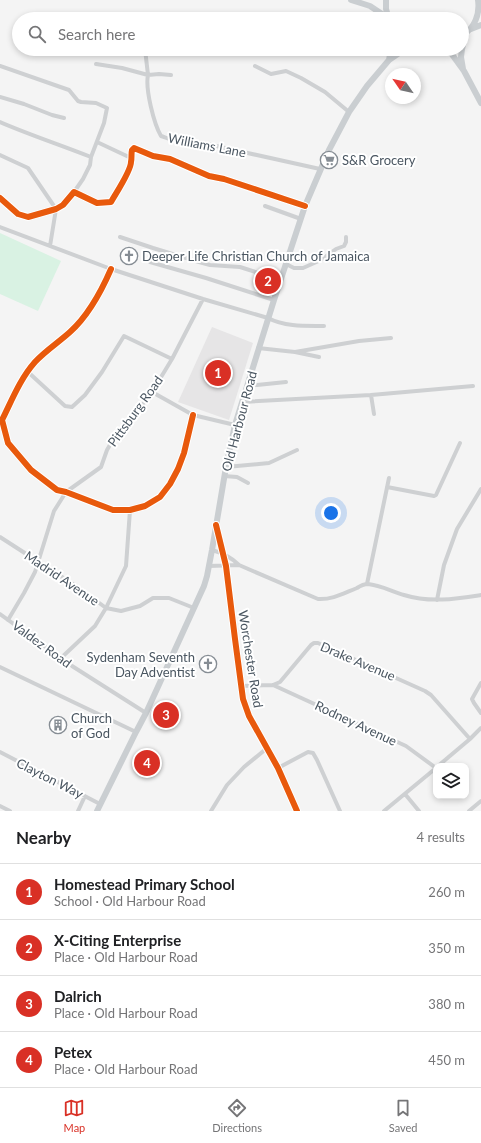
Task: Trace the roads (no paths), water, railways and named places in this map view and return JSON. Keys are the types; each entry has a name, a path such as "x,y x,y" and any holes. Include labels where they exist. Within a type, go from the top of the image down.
{"main road":[{"path":"351,0 370,6 378,12"},
{"path":"386,0 387,12"},
{"path":"469,30 475,23 478,11 478,0"},
{"path":"469,31 481,25"},
{"name":"Old Harbour Road","path":"389,60 390,56"},
{"name":"Old Harbour Road","path":"97,811 146,713 204,586 235,425 258,348 305,206 320,169 349,112 367,86 389,60 395,56"},
{"path":"453,56 464,71 481,103"},
{"path":"461,56 464,71"}],"street":[{"path":"146,56 148,75"},
{"path":"96,64 122,68 148,75 171,75"},
{"path":"0,66 69,90 81,102 96,103 107,108 104,123 91,157 90,165 83,179 63,205 56,209 28,217 18,214 0,198"},
{"path":"255,66 271,74 286,71 295,75 324,92 349,112"},
{"name":"Williams Lane","path":"148,75 147,85 154,121 161,136 183,143 190,144 198,142 320,169"},
{"path":"0,97 64,118"},
{"path":"0,122 91,157"},
{"path":"97,142 131,158"},
{"path":"74,192 97,203 111,202 132,163 132,150 134,148 152,156 170,159 209,176 224,179 305,206"},
{"path":"0,155 28,168 56,209 50,246"},
{"path":"265,206 301,219"},
{"path":"0,227 111,268 203,299 268,318 276,322 300,326 324,326"},
{"path":"120,237 210,265 240,267 280,280"},
{"path":"286,264 294,268 303,268 321,260 344,246 346,238"},
{"path":"150,262 274,300"},
{"path":"111,268 101,292 87,313 71,331 36,361 21,382 2,420 8,443 30,470 57,490 113,510 130,510 145,506 160,497 170,484 184,453 193,415"},
{"name":"Pittsburg Road","path":"8,620 35,572 54,511 66,492 101,467 106,450 114,438 129,422 152,392 172,359 203,299"},
{"path":"28,372 65,406 72,407 94,384 124,336 172,359"},
{"path":"295,352 359,341 391,338"},
{"path":"258,348 295,352 319,357"},
{"path":"248,384 257,385 286,382"},
{"path":"242,402 371,395 473,386"},
{"path":"152,392 193,415 235,425"},
{"path":"371,395 374,414"},
{"path":"387,487 434,496 460,443"},
{"path":"226,467 269,463 297,450"},
{"path":"224,476 237,477 248,483"},
{"path":"368,584 389,478"},
{"path":"437,600 444,565 457,529 481,489"},
{"path":"61,658 95,626 106,608 126,566 130,510"},
{"name":"Worchester Road","path":"216,525 226,566 244,699 249,716 266,749 278,768 297,811"},
{"name":"Madrid Avenue","path":"0,537 79,588 106,608 121,611 140,606 153,598 169,598 194,608"},
{"path":"212,550 223,553 240,565 318,599 332,598 368,584 405,596 437,600 481,595"},
{"path":"209,566 240,565"},
{"name":"Valdez Road","path":"0,614 61,658 146,713"},
{"name":"Drake Avenue","path":"273,685 280,682 311,645 318,643 432,695 470,739"},
{"path":"0,667 136,732"},
{"path":"481,683 472,699 481,713"},
{"path":"242,686 273,685"},
{"name":"Rodney Avenue","path":"273,685 406,746 433,764"},
{"path":"442,763 481,728"},
{"path":"211,811 228,785 244,767 266,749"},
{"name":"Clayton Way","path":"0,752 100,804"},
{"path":"278,768 308,752 313,753 340,811"},
{"path":"384,811 433,770"},
{"path":"405,794 419,811"},
{"path":"78,811 85,796"},
{"path":"469,811 481,801"},
{"path":"0,806 10,811"}],"place":[{"name":"S&R Grocery","path":"329,160"},
{"name":"Deeper Life Christian Church of Jamaica","path":"129,256"},
{"name":"X-Citing Enterprise","path":"268,281"},
{"name":"Homestead Primary School","path":"218,373"},
{"name":"Sydenham Seventh Day Adventist","path":"208,664"},
{"name":"Dalrich","path":"166,715"},
{"name":"Church of God","path":"58,725"},
{"name":"Petex","path":"147,763"}]}
